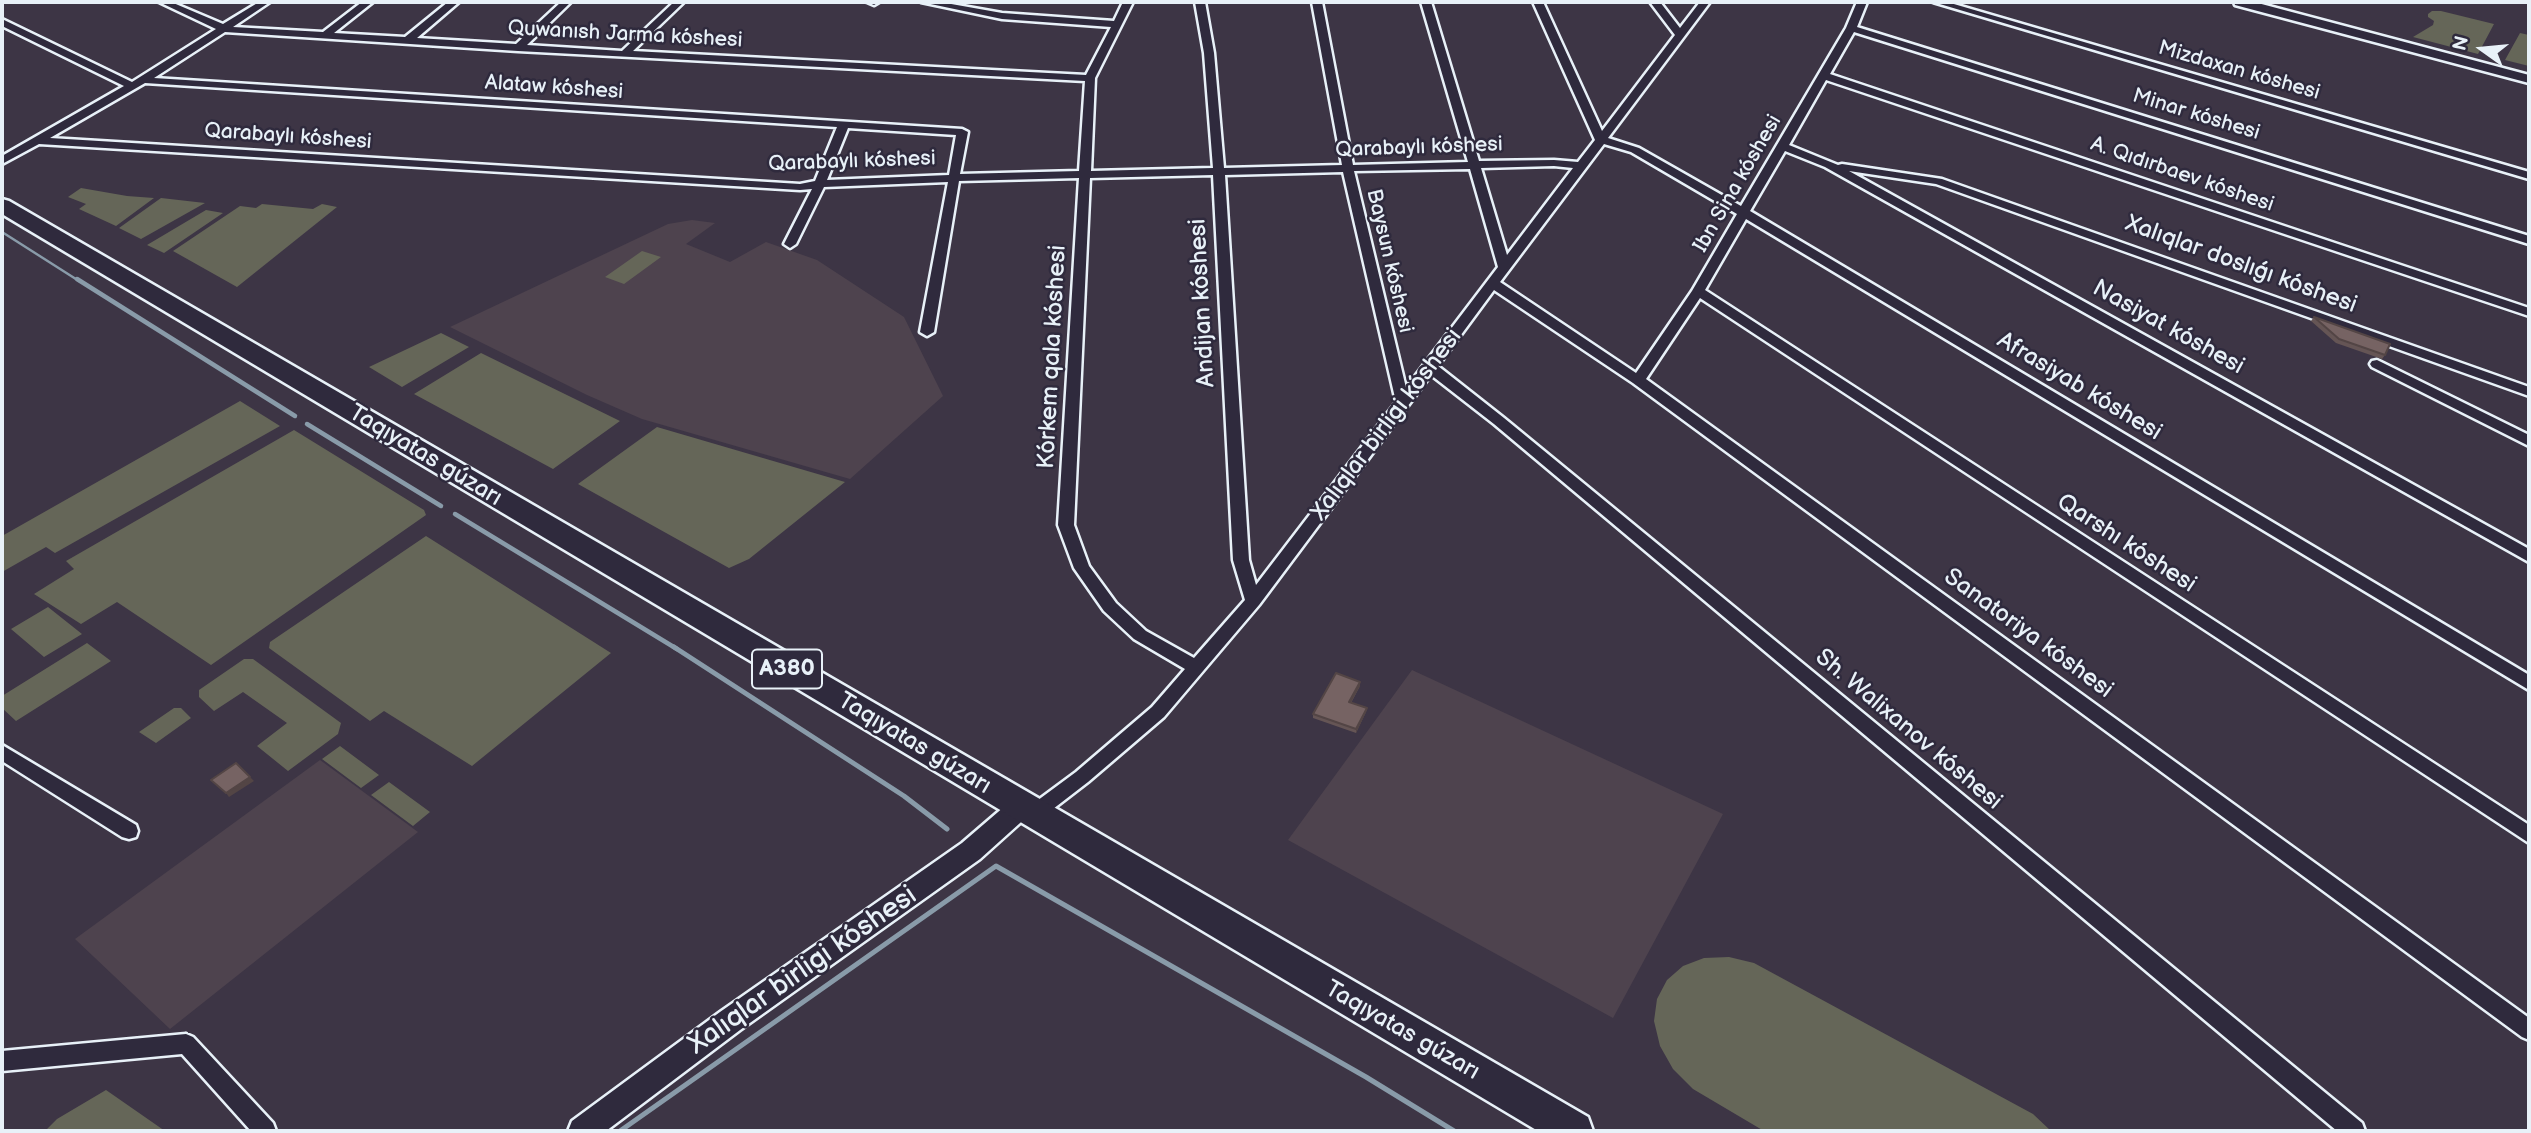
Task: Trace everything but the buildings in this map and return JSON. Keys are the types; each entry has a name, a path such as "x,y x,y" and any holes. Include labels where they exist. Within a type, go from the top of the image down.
{"highway":[{"name":"Taqıyatas gúzarı","path":"2,205 1574,1131"}],"street":[{"name":"Quwanısh Jarma kóshesi","path":"164,2 225,29 518,48 1090,78"},
{"path":"2,161 143,80 265,2"},
{"path":"324,36 368,2"},
{"path":"407,41 454,2"},
{"path":"518,48 566,2"},
{"path":"624,54 678,2"},
{"path":"926,2 1002,16 1116,23"},
{"name":"Kórkem qala kóshesi","path":"1128,2 1090,78 1087,175 1066,525 1082,568 1110,607 1140,635 1196,667"},
{"name":"Andijan kóshesi","path":"1200,2 1209,53 1219,173 1241,560 1253,601"},
{"name":"Baysun kóshesi","path":"1317,2 1348,169 1403,404"},
{"path":"1426,2 1505,269"},
{"path":"1538,2 1601,140"},
{"path":"1655,2 1680,35"},
{"name":"Xalıqlar birligi kóshesi","path":"582,1131 730,1021 1027,811 1082,777 1158,712 1253,601 1705,2"},
{"name":"Ibn Sina kóshesi","path":"1638,380 1698,291 1851,27 1862,2"},
{"name":"Mizdaxan kóshesi","path":"1938,2 2529,176"},
{"path":"2240,2 2529,79"},
{"path":"2,22 132,86"},
{"name":"Minar kóshesi","path":"1851,27 2529,240"},
{"name":"A. Qıdırbaev kóshesi","path":"1823,75 2529,312"},
{"name":"Alataw kóshesi","path":"143,80 843,127 962,132 955,178"},
{"path":"790,244 819,186 843,127"},
{"name":"Afrasiyab kóshesi","path":"1601,140 1635,150 1743,212 2529,682"},
{"name":"Qarabaylı kóshesi","path":"40,141 800,187 835,182 955,178 1554,163 1582,166"},
{"name":"Nasiyat kóshesi","path":"1782,146 1829,165 2529,556"},
{"name":"Xalıqlar doslıǵı kóshesi","path":"1829,165 1938,181 2529,392"},
{"path":"927,332 955,178"},
{"name":"Sanatoriya kóshesi","path":"1494,284 1638,380 2529,1030"},
{"name":"Qarshı kóshesi","path":"1698,291 2529,835"},
{"path":"2377,364 2529,441"},
{"name":"Sh. Walixanov kóshesi","path":"1430,368 1499,421 2354,1131"},
{"path":"2,752 129,831"},
{"path":"2,1061 186,1044 265,1131"}],"shaded area":[{"path":"692,220 715,223 686,244 730,262 766,242 817,260 904,317 943,396 850,479 642,419 587,395 450,327 668,224"},
{"path":"1412,670 1723,814 1613,1018 1288,840"},
{"path":"320,760 418,832 170,1029 75,939"}],"green space":[{"path":"2432,11 2494,24 2478,54 2413,37 2433,25 2434,21 2428,17"},
{"path":"2520,33 2529,35 2529,66 2505,60"},
{"path":"81,188 154,198 116,226 79,209 86,204 68,197"},
{"path":"161,198 205,203 141,239 119,228"},
{"path":"262,204 313,209 322,204 337,207 237,287 173,251 240,206 256,208"},
{"path":"206,210 223,213 164,253 147,245"},
{"path":"642,251 661,257 624,284 605,277"},
{"path":"441,333 469,347 402,387 369,367"},
{"path":"481,353 620,421 553,469 414,394"},
{"path":"240,401 280,426 55,553 46,547 2,572 2,536"},
{"path":"657,427 845,482 749,559 729,568 578,484"},
{"path":"294,430 424,510 426,515 211,665 117,602 81,624 34,594 74,569 66,561"},
{"path":"426,536 611,653 472,766 384,711 370,721 269,648 270,642"},
{"path":"48,607 82,634 44,657 11,629"},
{"path":"87,643 111,661 16,721 2,708 2,696"},
{"path":"244,659 253,659 341,723 338,734 288,771 257,746 287,723 243,692 214,711 199,697 199,690"},
{"path":"174,708 181,708 191,718 156,743 139,732"},
{"path":"340,746 379,775 361,788 322,759"},
{"path":"389,782 430,812 413,826 371,795"},
{"path":"1729,957 1754,963 2033,1114 2051,1131 1764,1131 1693,1089 1673,1069 1660,1046 1654,1021 1657,999 1667,980 1683,966 1704,958"},
{"path":"106,1090 165,1131 45,1131 57,1119"}],"waterway":[{"path":"2,232 79,281"},
{"path":"77,279 295,416"},
{"path":"307,424 441,506"},
{"path":"455,514 677,649"},
{"path":"674,647 904,796 947,829"},
{"path":"620,1131 996,866 1366,1077 1454,1131"}]}
